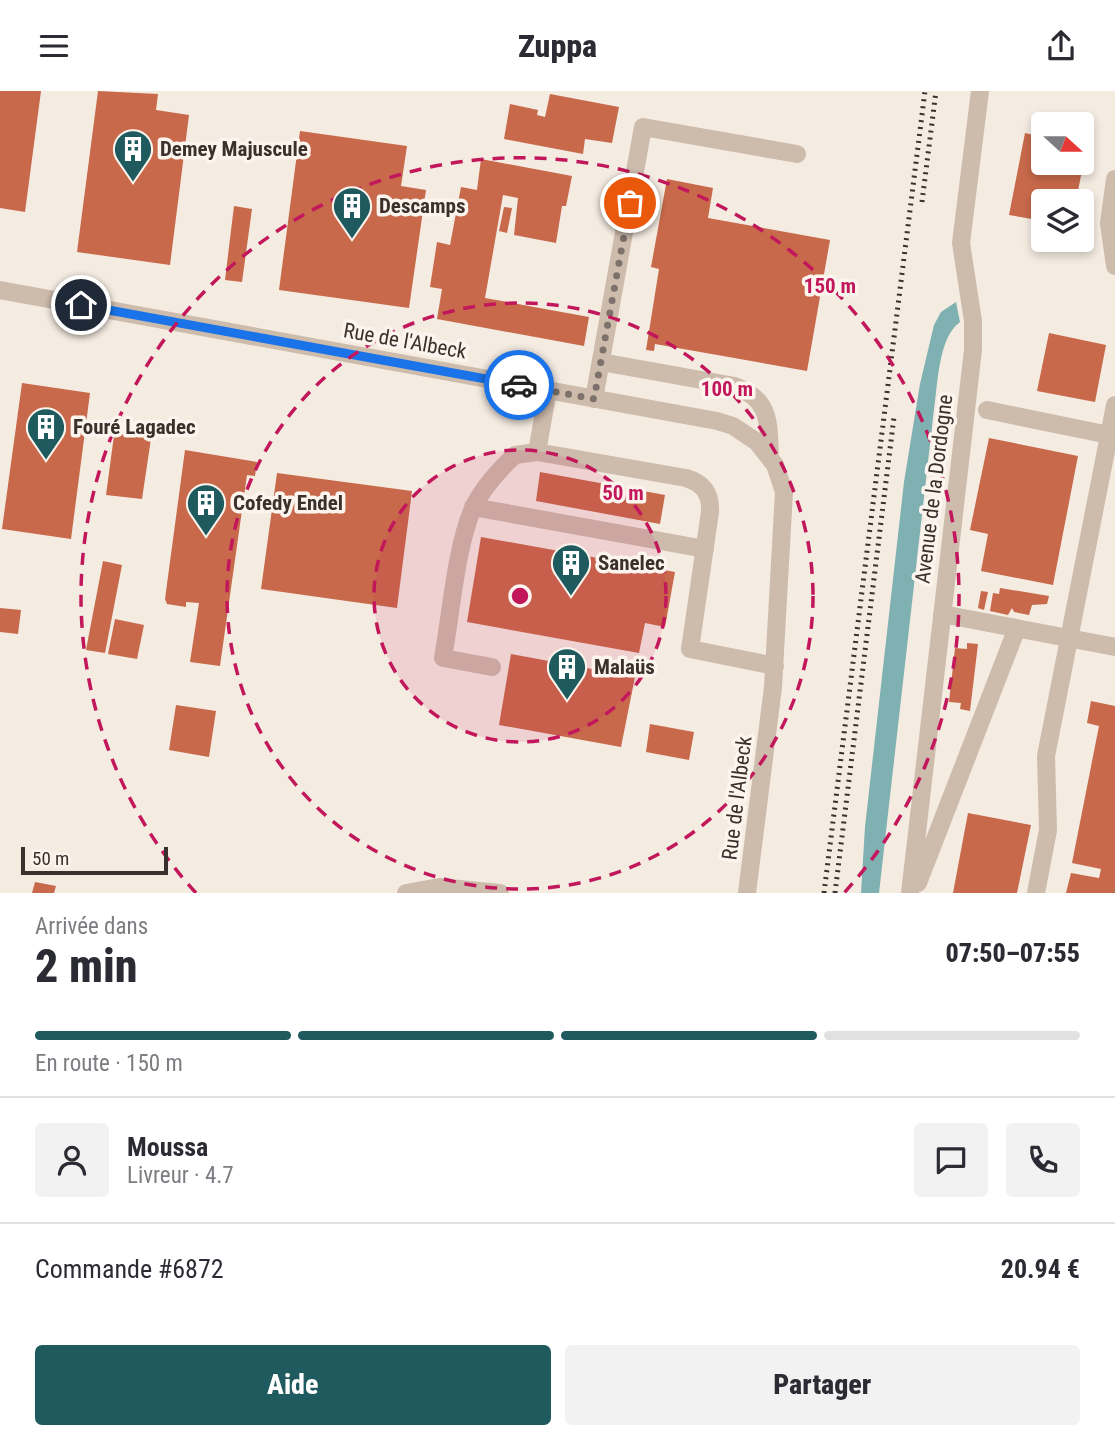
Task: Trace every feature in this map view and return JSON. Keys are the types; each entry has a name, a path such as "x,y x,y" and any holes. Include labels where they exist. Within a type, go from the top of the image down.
{"street":[{"name":"Avenue de la Dordogne","path":"912,893 974,341 961,243 980,91"},
{"path":"594,399 643,127 797,154"},
{"path":"1115,179 1112,213 1115,266"},
{"name":"Rue de l'Albeck","path":"0,290 725,423 750,436 769,458 782,482 784,502 775,666 747,893"},
{"path":"601,362 736,386 752,394 765,411 769,458"},
{"path":"537,452 548,390"},
{"path":"1036,893 1048,830 1046,755 1115,405"},
{"path":"987,410 1109,435"},
{"path":"492,667 443,659 467,527 473,507 514,455 537,452 698,483 706,491 710,504 691,649 775,666"},
{"path":"473,507 705,549"},
{"path":"942,614 1115,647"},
{"path":"912,893 1017,628"},
{"path":"406,893 439,887 500,893"}],"water":[{"path":"956,302 960,322 947,339 938,375 879,893 861,893 865,827 904,482 920,384 934,325 941,312"}],"building":[{"path":"0,91 41,91 25,212 0,208"},
{"name":"Demey Majuscule","path":"98,91 158,94 156,110 189,115 170,265 77,252"},
{"path":"550,94 619,107 612,143 585,139 583,154 504,139 510,104 538,110 537,115 545,117"},
{"name":"Descamps","path":"300,131 407,146 401,186 426,190 409,308 279,290"},
{"path":"1025,133 1031,134 1031,175 1081,175 1078,189 1031,189 1031,219 1009,215"},
{"path":"481,159 572,176 566,206 562,206 556,243 514,235 518,198 503,195 485,298 589,317 584,346 437,319 442,289 430,287 437,242 450,245 461,187 477,190"},
{"path":"667,179 713,188 708,218 830,240 807,371 655,344 654,351 646,350 659,269 651,267"},
{"path":"234,206 252,209 242,282 225,280"},
{"path":"504,207 512,208 507,233 499,231"},
{"path":"1049,333 1106,345 1095,402 1037,391"},
{"name":"Fouré Lagadec","path":"22,383 90,393 71,539 2,529"},
{"path":"115,428 152,432 142,499 106,495"},
{"path":"989,438 1078,456 1053,585 981,571 988,534 970,530"},
{"name":"Cofedy Endel","path":"185,450 257,462 255,476 247,475 220,666 190,662 199,603 186,602 186,607 167,604 165,599"},
{"path":"540,472 665,495 660,524 536,501"},
{"path":"277,473 412,491 397,608 261,589"},
{"name":"Sanelec","path":"481,537 675,572 665,627 645,623 639,653 467,622"},
{"path":"103,561 122,565 105,653 86,650"},
{"path":"1000,588 1049,596 1047,604 1032,605 1029,615 1014,612 1012,608 1008,615 990,611 993,593 999,594"},
{"path":"981,591 988,592 984,610 978,608"},
{"path":"0,608 21,610 18,634 0,632"},
{"path":"115,619 144,625 137,659 108,654"},
{"path":"967,643 978,644 970,711 960,709 961,703 949,702 955,648 967,649"},
{"name":"Malaüs","path":"511,654 635,677 621,747 499,725"},
{"path":"1091,701 1115,706 1115,893 1066,893 1071,873 1099,878 1101,869 1072,863 1099,726 1087,723"},
{"path":"176,705 216,711 209,757 169,750"},
{"path":"650,724 694,732 689,760 646,752"},
{"path":"968,813 1031,825 1017,893 953,893"},
{"path":"35,882 56,886 54,893 32,893"}],"railway":[{"path":"824,893 925,91"},
{"path":"922,202 936,91"},
{"path":"835,893 894,417"}],"way so far":[{"path":"519,385 594,399 630,203"}],"place":[{"name":"Demey Majuscule","path":"133,183"},
{"name":"Descamps","path":"352,240"},
{"name":"Fouré Lagadec","path":"46,461"},
{"name":"Cofedy Endel","path":"206,537"},
{"name":"Sanelec","path":"571,597"},
{"name":"Malaüs","path":"567,701"}],"route":[{"path":"81,305 519,385"}]}
